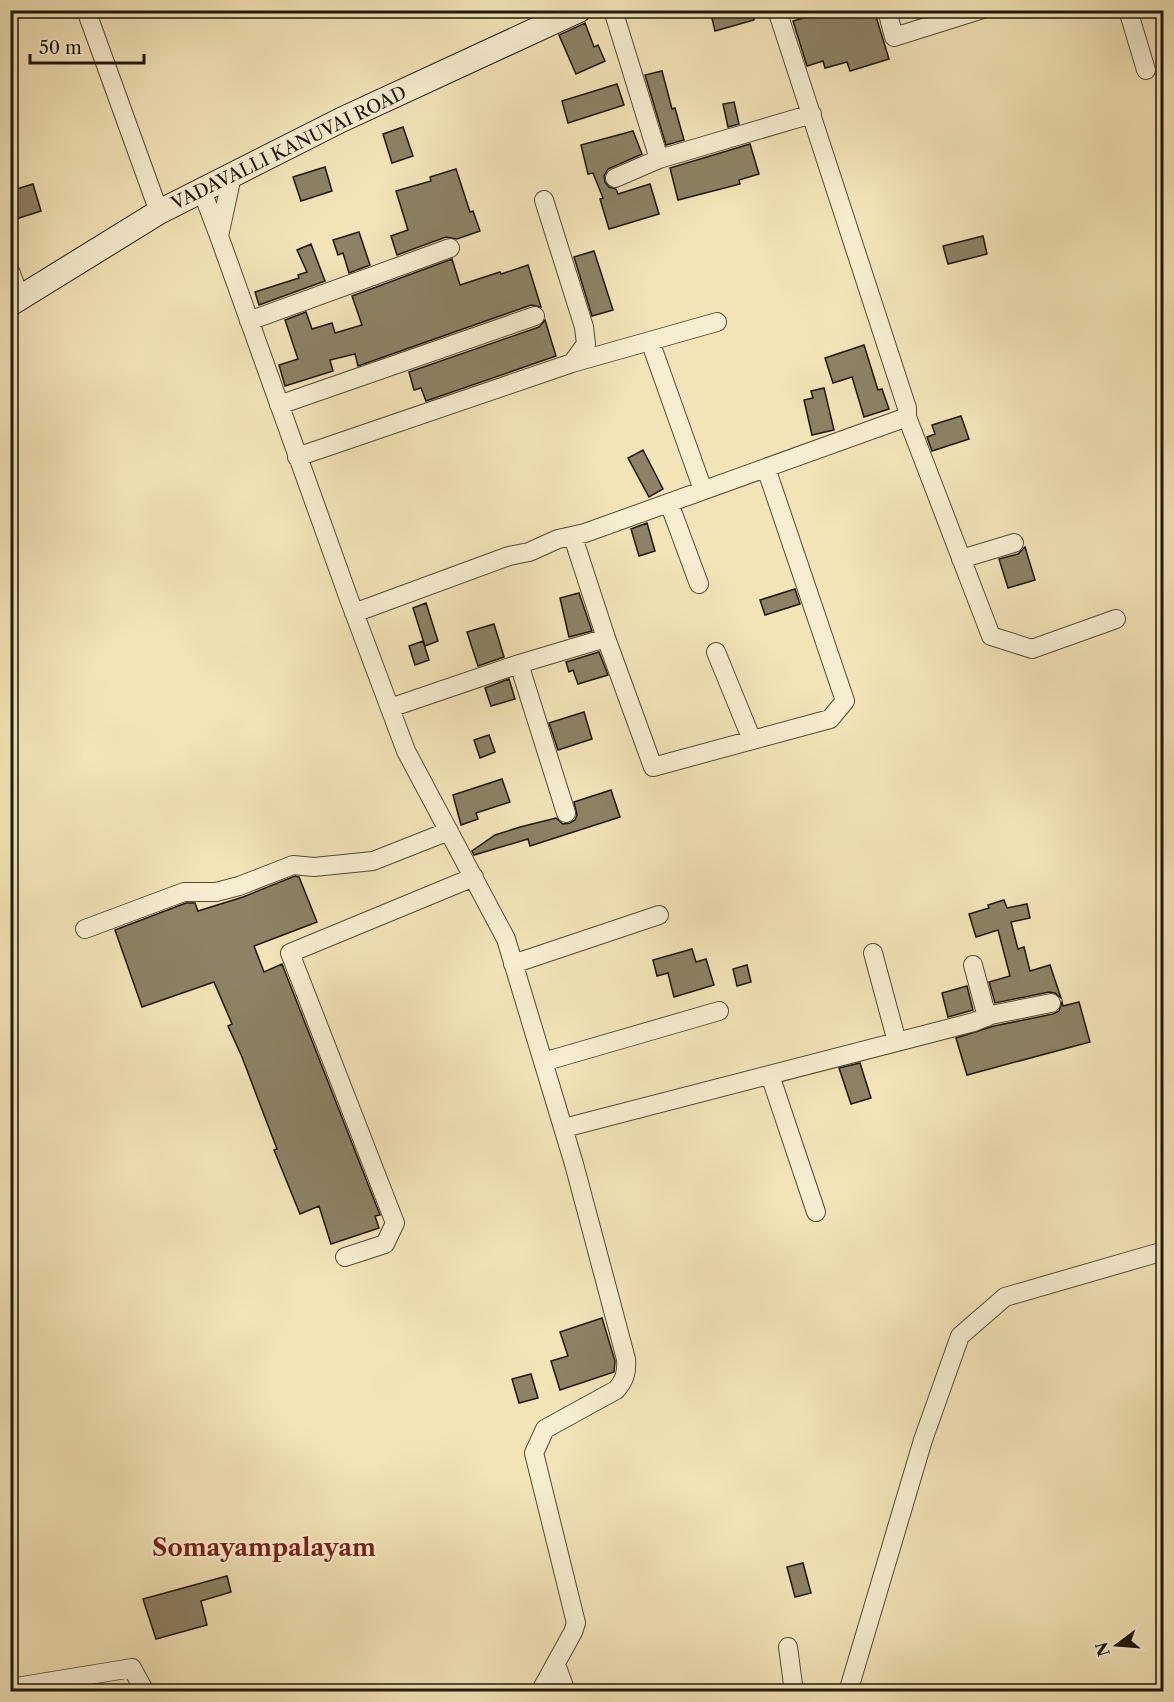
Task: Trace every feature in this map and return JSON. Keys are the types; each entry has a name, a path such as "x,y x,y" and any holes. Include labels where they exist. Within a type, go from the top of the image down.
{"street":[{"path":"86,10 159,212"},
{"name":"VADAVALLI KANUVAI ROAD","path":"15,301 159,212 341,120 579,10"},
{"path":"613,10 659,159"},
{"path":"777,10 907,408 907,417 991,636 1032,649 1116,619"},
{"path":"888,10 894,37 980,10"},
{"path":"1128,10 1146,70"},
{"path":"615,177 659,159 812,114"},
{"path":"219,236 232,176"},
{"path":"202,190 297,457 406,751 502,929 564,1128 626,1359 627,1372 616,1390 545,1429 534,1453 576,1623 540,1692"},
{"path":"544,200 584,327 586,344 572,363"},
{"path":"249,321 450,248"},
{"path":"10,271 15,301"},
{"path":"279,405 535,316"},
{"path":"297,457 572,363 717,322"},
{"path":"650,341 704,490"},
{"path":"354,613 509,556 529,552 558,539 573,537 907,417"},
{"path":"573,537 606,639 653,767 830,719 845,701 766,468"},
{"path":"669,503 699,584"},
{"path":"961,559 1014,543"},
{"path":"390,708 519,664 606,639"},
{"path":"716,652 752,740"},
{"path":"519,664 566,813"},
{"path":"85,929 184,892 216,892 239,886 293,865 314,867 373,861 449,831"},
{"path":"345,1257 385,1244 395,1223 290,953 474,877"},
{"path":"513,964 659,915"},
{"path":"873,953 897,1042"},
{"path":"973,964 987,1017"},
{"path":"564,1128 974,1023 987,1017 1051,1003"},
{"path":"543,1062 719,1011"},
{"path":"770,1075 816,1212"},
{"path":"848,1692 923,1440 960,1336 1005,1297 1164,1251"},
{"path":"788,1647 794,1692"},
{"path":"556,1664 566,1692"},
{"path":"10,1688 132,1668 145,1692"}],"building":[{"path":"710,10 752,10 754,20 715,31"},
{"path":"831,10 874,10 889,59 850,71 847,62 825,68 823,61 807,66 793,21"},
{"path":"585,23 594,47 598,45 605,61 576,74 559,35"},
{"path":"662,71 672,109 675,108 684,140 666,145 645,75"},
{"path":"617,84 624,105 568,123 562,101"},
{"path":"734,102 739,124 728,127 723,104"},
{"path":"403,127 413,156 392,163 383,134"},
{"path":"633,131 642,154 608,169 604,176 605,182 609,187 616,189 618,194 650,184 659,214 609,229 600,199 603,198 593,173 588,174 581,145"},
{"path":"750,144 759,174 739,180 740,184 678,200 670,168"},
{"path":"325,167 332,191 301,201 293,177"},
{"path":"456,169 470,212 473,211 480,231 457,239 446,237 397,255 391,236 408,230 396,191 431,181 430,177"},
{"path":"33,184 41,211 10,221 10,191"},
{"path":"359,232 370,265 349,273 343,253 338,255 333,240"},
{"path":"983,236 987,254 948,264 943,246"},
{"path":"311,244 325,281 259,305 255,292 299,278 298,275 307,272 297,250"},
{"path":"594,251 613,310 592,316 574,257"},
{"path":"452,259 460,285 528,265 541,307 531,305 358,366 355,354 330,360 333,371 285,386 279,365 298,359 285,320 306,312 312,329 332,323 335,333 362,325 352,296"},
{"path":"545,320 556,356 426,401 421,388 414,390 409,372 539,327"},
{"path":"864,345 878,390 882,389 889,409 864,417 852,377 833,383 825,358"},
{"path":"824,388 834,430 812,435 804,400 813,398 811,391"},
{"path":"961,416 969,439 932,451 927,437 935,434 932,425"},
{"path":"643,450 663,489 649,497 628,458"},
{"path":"647,523 655,551 639,556 631,529"},
{"path":"1025,547 1035,580 1008,588 999,559 1018,554"},
{"path":"795,589 800,604 765,615 760,600"},
{"path":"579,593 592,631 569,637 560,598"},
{"path":"426,603 438,641 425,646 413,608"},
{"path":"494,624 504,657 478,666 467,632"},
{"path":"423,641 429,660 415,665 409,646"},
{"path":"599,652 608,675 578,684 573,670 569,672 566,662"},
{"path":"509,679 515,699 491,706 485,688"},
{"path":"584,712 592,739 558,750 549,723"},
{"path":"489,735 495,752 480,758 474,740"},
{"path":"502,779 510,802 476,813 478,819 461,825 453,795"},
{"path":"611,790 620,817 530,846 528,839 474,855 472,851 495,835 520,827 556,818 563,824 570,823 577,815 574,802"},
{"path":"295,876 299,877 317,922 254,946 264,972 282,964 380,1215 375,1216 379,1228 331,1244 319,1206 300,1214 274,1150 277,1149 242,1057 228,1026 232,1024 214,982 142,1007 115,930 186,903 195,903 198,911 243,897"},
{"path":"1004,900 1007,908 1027,904 1030,918 1011,922 1018,949 1024,947 1030,971 1050,965 1061,998 1049,992 995,1003 989,982 1010,976 998,930 976,937 969,914 989,908 988,905"},
{"path":"692,949 696,962 706,959 714,985 674,997 668,973 657,976 653,960"},
{"path":"747,965 751,982 737,986 733,969"},
{"path":"967,986 973,1010 948,1017 942,993"},
{"path":"1062,1002 1063,1006 1079,1002 1090,1042 967,1075 956,1038 994,1026 1053,1014 1059,1011"},
{"path":"860,1063 871,1098 851,1104 839,1068"},
{"path":"602,1318 615,1361 614,1372 560,1390 551,1361 568,1356 560,1332"},
{"path":"531,1374 538,1398 519,1403 512,1379"},
{"path":"803,1563 811,1593 795,1597 787,1567"},
{"path":"227,1576 231,1592 201,1601 207,1625 156,1639 143,1599"}],"district":[{"name":"Somayampalayam","path":"264,1547"}]}
